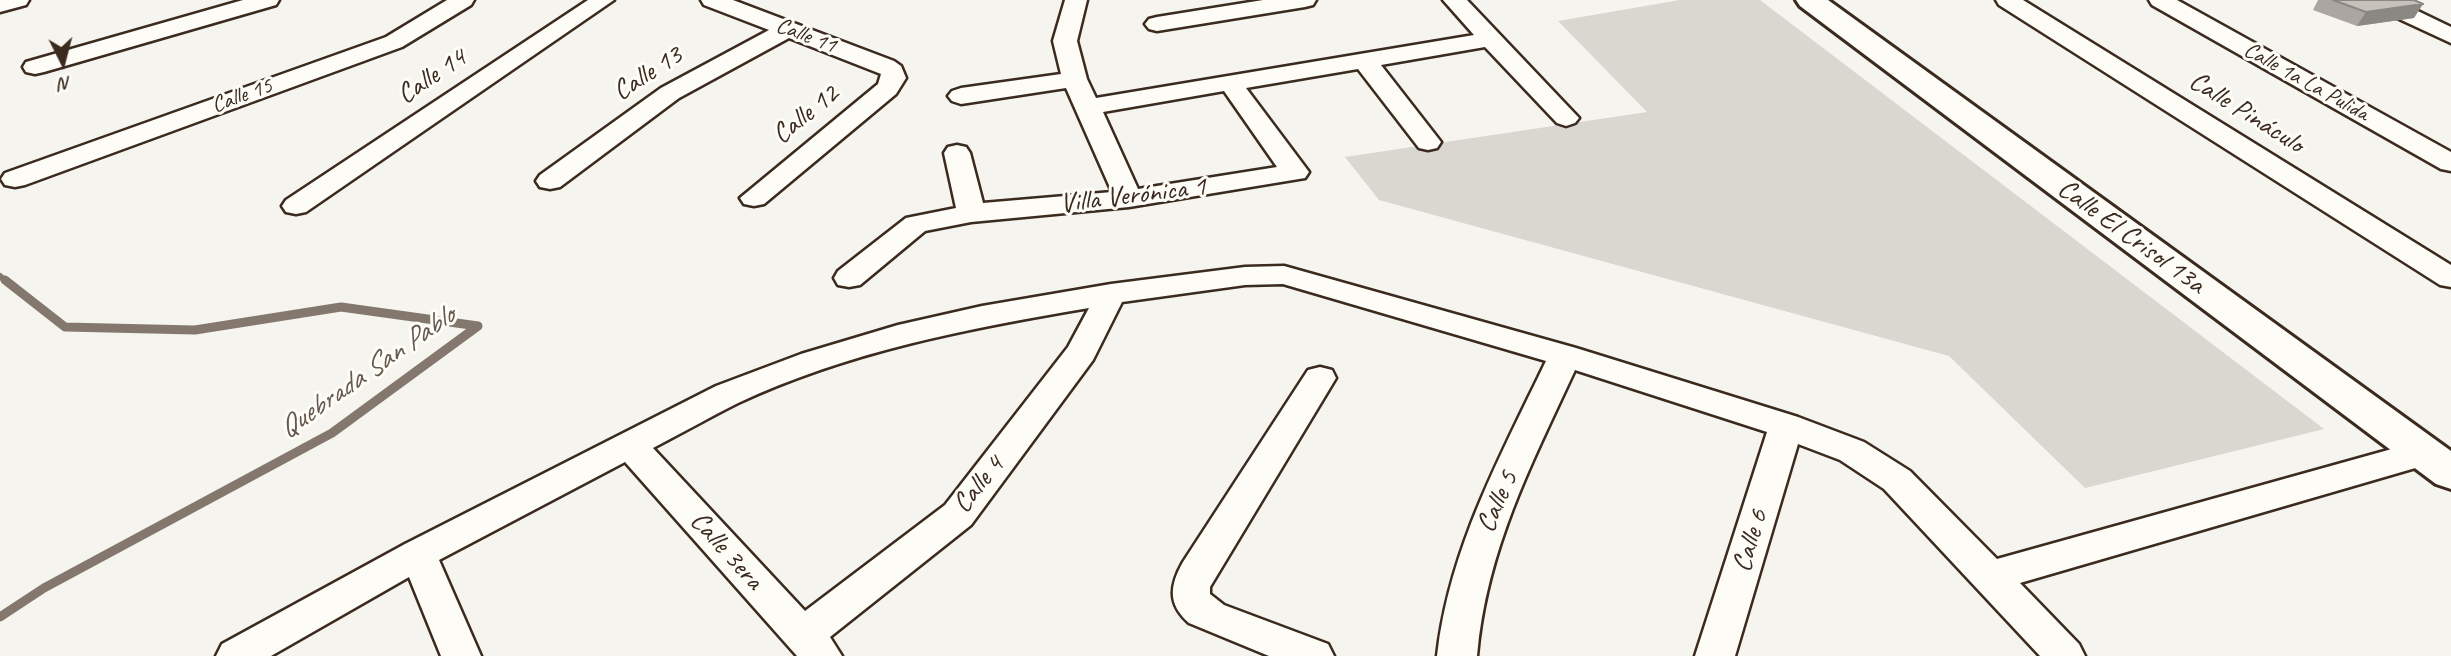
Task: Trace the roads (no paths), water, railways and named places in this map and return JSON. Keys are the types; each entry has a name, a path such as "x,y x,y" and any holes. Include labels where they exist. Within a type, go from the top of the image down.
{"street":[{"path":"0,5 18,0"},
{"path":"34,67 268,0"},
{"name":"Calle 15","path":"15,179 394,42 463,0"},
{"name":"Calle 14","path":"296,206 603,0"},
{"name":"Calle 11","path":"712,0 885,66 892,71 894,78"},
{"path":"1076,0 1065,41 1075,79 1129,200"},
{"path":"1157,23 1305,0"},
{"path":"1454,0 1566,118"},
{"name":"Calle El Crisol 13a","path":"1810,0 2437,463"},
{"name":"Calle Pináculo","path":"2007,0 2451,278"},
{"name":"Calle 1a La Pulida","path":"2160,0 2451,163"},
{"path":"2377,0 2451,36"},
{"name":"Calle 13","path":"550,181 670,93 788,29"},
{"path":"1087,107 1492,39"},
{"path":"1364,60 1428,142"},
{"name":"Calle 12","path":"754,198 887,89 894,78"},
{"path":"961,96 1075,79"},
{"name":"Villa Verónica 1","path":"849,278 916,224 971,213 1129,200 1295,172 1230,83"},
{"path":"957,153 971,213"},
{"path":"2422,260 2451,253"},
{"path":"236,656 418,554 728,394 886,339 982,316 1111,294 1244,276 1283,275 1565,356 1786,426 1852,452 1897,481 1930,511 2065,656"},
{"name":"Calle 4","path":"812,646 958,515 1082,352 1111,294"},
{"name":"Calle 5","path":"1457,656 1458,625 1479,543 1565,356"},
{"path":"1314,656 1210,616 1196,608 1189,597 1190,585 1196,573 1320,379"},
{"name":"Calle 6","path":"1715,656 1786,426"},
{"name":"Calle 3era","path":"631,446 812,646"},
{"path":"1991,576 2437,463"},
{"path":"418,554 461,656"}],"waterway":[{"name":"Quebrada San Pablo","path":"0,276 7,282"},
{"name":"Quebrada San Pablo","path":"0,617 44,588 332,433 478,326 341,307 195,330 65,327 5,280"}]}
